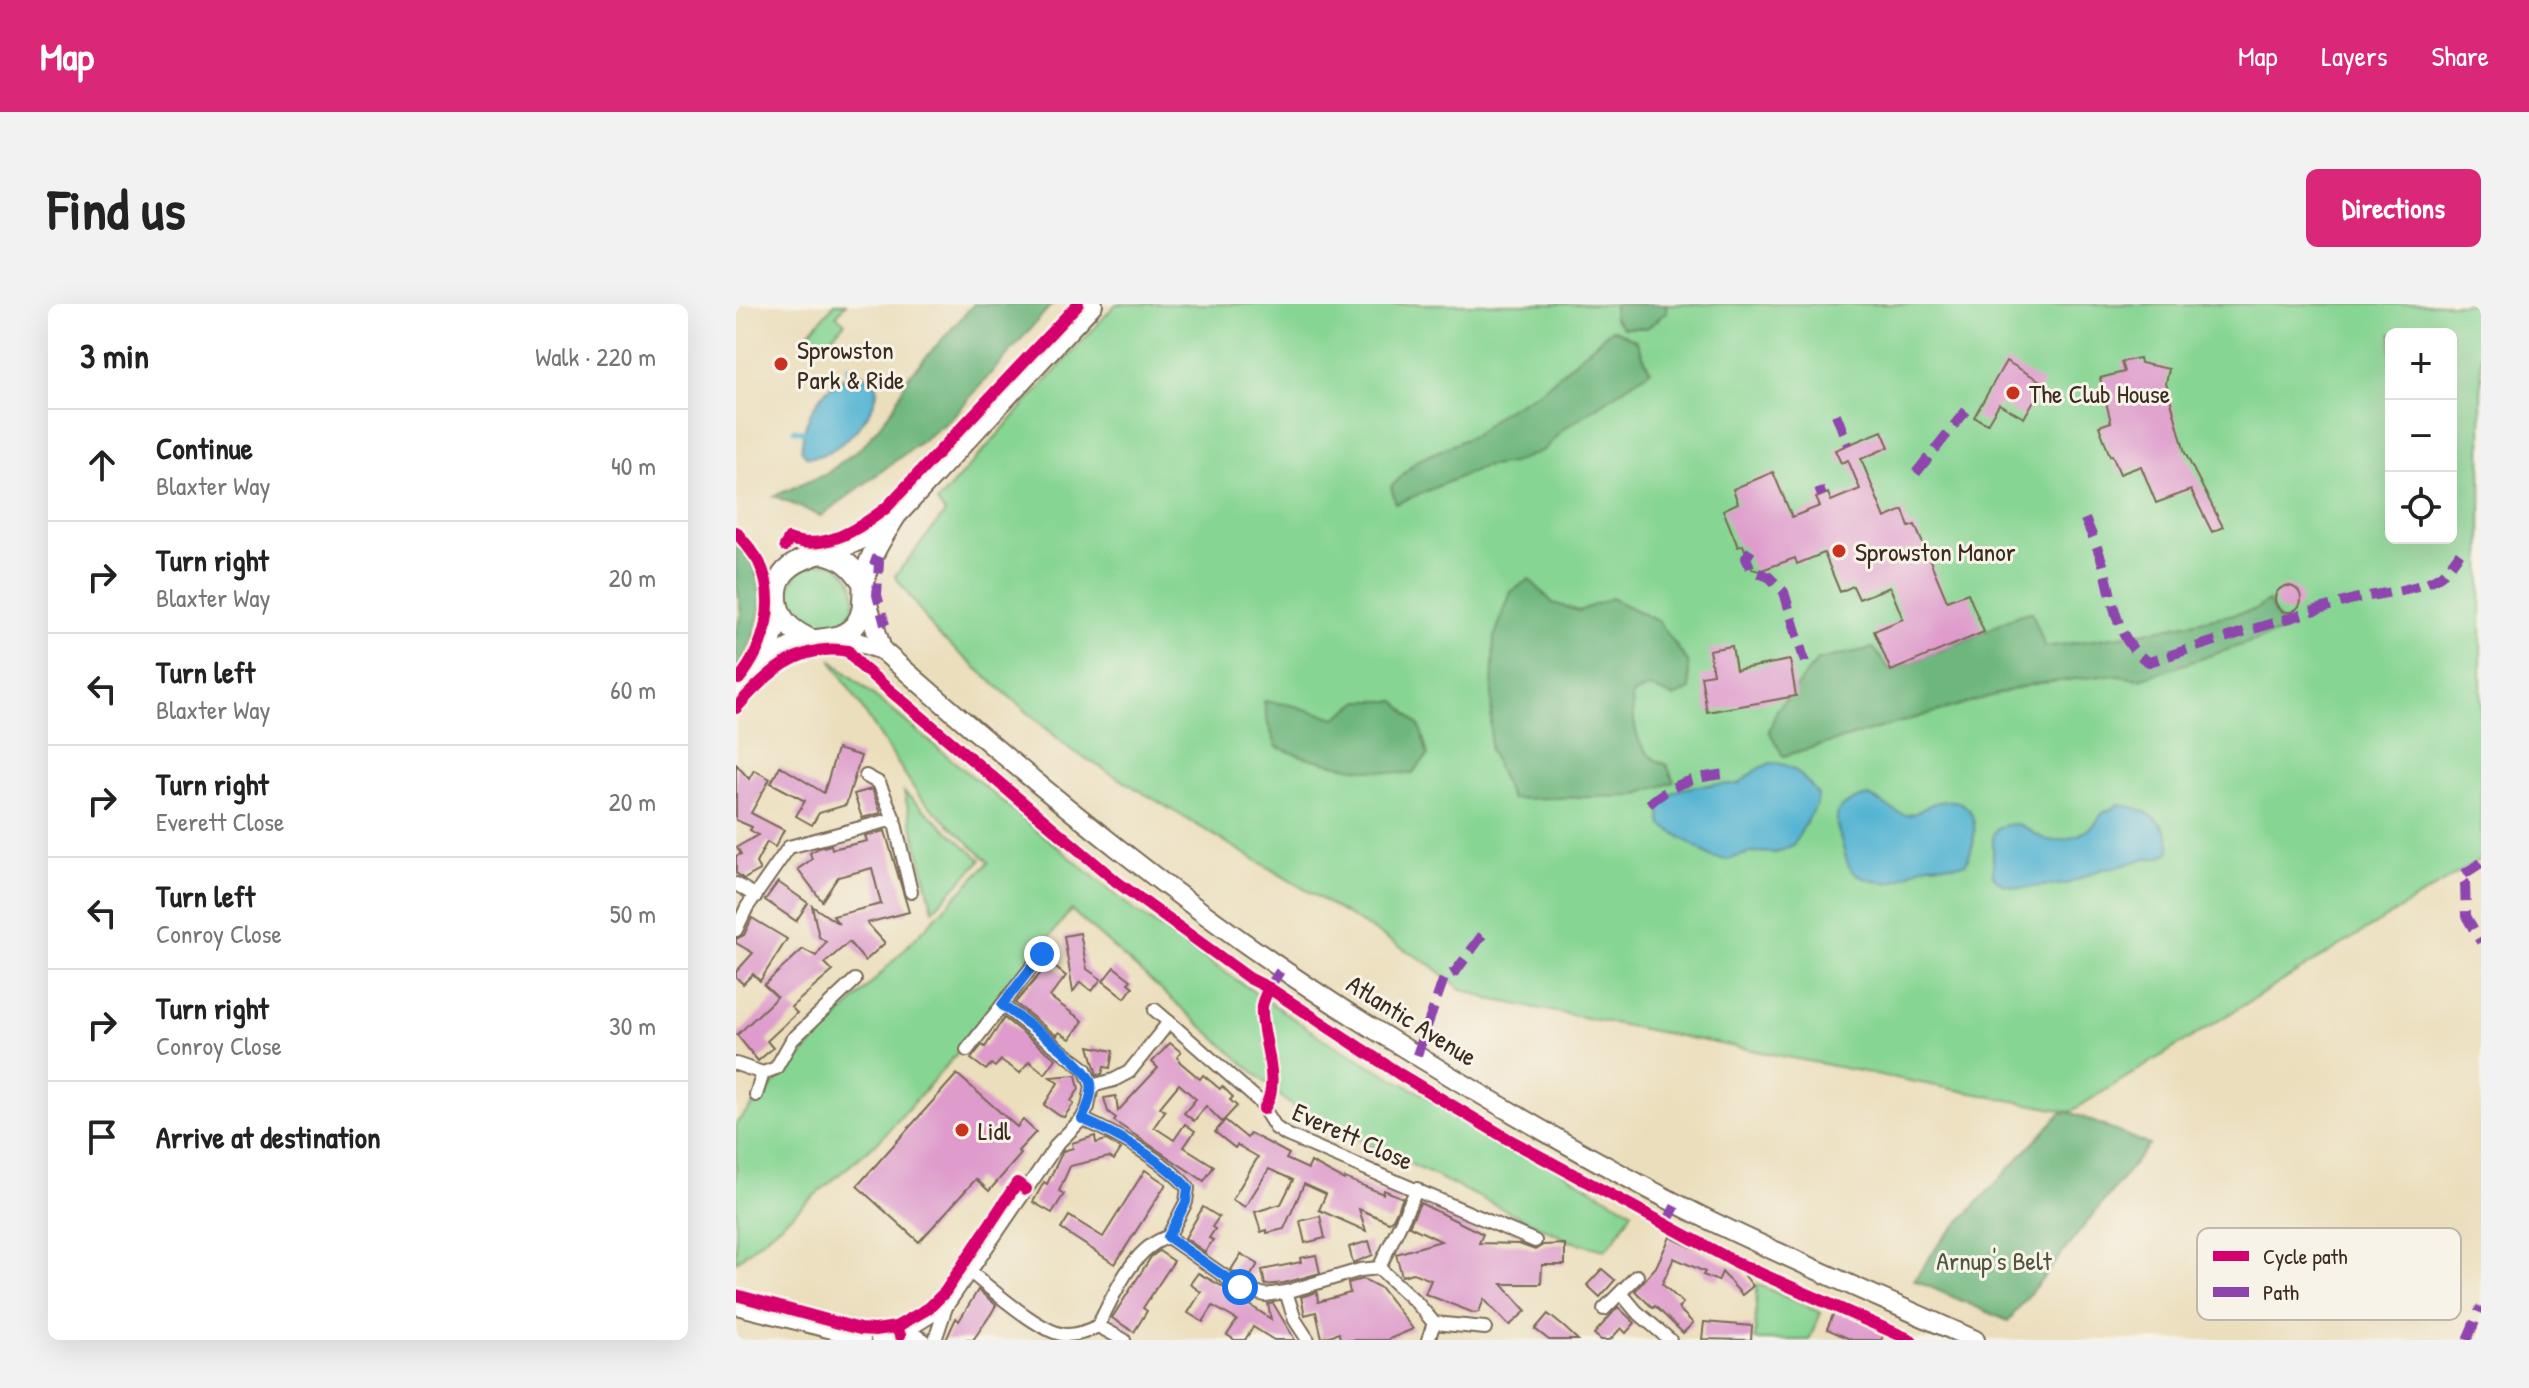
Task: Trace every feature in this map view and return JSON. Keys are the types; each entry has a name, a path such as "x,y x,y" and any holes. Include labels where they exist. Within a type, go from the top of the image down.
{"main road":[{"path":"736,694 773,658 820,640 844,635 856,624 863,610 864,589 877,545 896,515 1092,304"},
{"path":"754,674 769,646 780,613 777,590 788,567 804,556 853,543 896,515"},
{"path":"823,553 838,556 852,566 864,589"},
{"path":"780,613 795,633 820,640"}],"street":[{"path":"864,589 882,650"},
{"name":"Atlantic Avenue","path":"820,640 852,642 882,650 1022,772 1123,852 1238,938 1371,1028 1537,1126 1708,1219 1975,1340"},
{"path":"866,776 879,783 894,819 911,892"},
{"path":"736,930 747,907 789,847 894,819"},
{"path":"736,884 756,896"},
{"path":"967,1050 1042,954"},
{"path":"736,1064 763,1073 776,1068 792,1040 855,980"},
{"path":"935,1340 946,1307 1058,1143 1082,1119 1088,1107 1092,1086 1085,1069 1002,1005"},
{"name":"Everett Close","path":"1155,1010 1259,1101 1276,1128 1287,1135 1535,1241"},
{"path":"1092,1086 1129,1072 1169,1022"},
{"path":"756,1095 763,1073"},
{"path":"970,1272 1032,1321 1065,1335 1083,1333 1098,1326 1139,1256 1154,1241 1168,1237 1186,1202 1188,1188 1178,1176 1119,1138 1082,1119"},
{"name":"Everett Close","path":"1379,1268 1417,1189"},
{"path":"1168,1237 1240,1287 1265,1295 1286,1292 1360,1270 1379,1268 1434,1323 1485,1328"},
{"path":"1604,1309 1637,1276"},
{"path":"1286,1292 1295,1320 1308,1340"},
{"path":"1621,1293 1636,1311 1670,1340"},
{"path":"894,1338 946,1307"},
{"path":"738,1311 820,1327 848,1339 864,1340"},
{"path":"1428,1340 1434,1323"},
{"path":"1098,1326 1124,1340"},
{"path":"877,1340 915,1335 924,1340"}],"green space":[{"path":"835,304 846,304 836,315 845,323 822,346 809,333"},
{"path":"974,304 1052,304 950,420 821,516 774,496 826,474 864,445 894,407 908,377"},
{"path":"1116,304 2481,304 2481,859 2070,1112 1489,999 1460,988 1431,965 1070,749 937,634 895,576 945,513 937,502"},
{"path":"1614,304 1666,304 1667,312 1647,328 1623,328 1614,318"},
{"path":"1612,329 1636,340 1650,371 1562,430 1544,450 1512,463 1483,467 1396,504 1391,487 1416,461 1475,435 1499,414 1542,390"},
{"path":"736,540 756,572 760,605 752,638 736,672 736,630 741,613 736,580"},
{"path":"815,563 829,563 841,568 850,577 855,596 853,609 846,620 829,629 815,629 803,624 794,615 789,603 789,589 794,577 803,568"},
{"path":"1529,579 1553,603 1579,611 1611,598 1658,621 1688,662 1690,690 1673,697 1650,687 1632,695 1633,717 1642,746 1648,754 1667,765 1674,782 1631,796 1511,799 1490,750 1494,638 1511,592"},
{"path":"2268,601 2284,631 2140,679 2111,675 2033,684 1783,756 1769,731 1777,710 1818,660 1873,648 1891,671 2018,615 2032,612 2045,647 2141,633 2254,610"},
{"path":"831,660 1135,911 1325,1040 1632,1211 1615,1239 1605,1250 1570,1241 1294,1108 1071,910 955,1056 881,1139 736,1262 736,1123 989,862 919,796"},
{"path":"1264,701 1336,718 1360,701 1396,701 1420,727 1428,755 1412,774 1344,766 1294,753 1277,747 1268,724"},
{"path":"904,792 981,860 933,910"},
{"name":"Arnup's Belt","path":"2070,1112 2149,1145 2008,1321 1914,1280 1939,1244 2061,1113"},
{"path":"1757,1284 1821,1313 1809,1340 1755,1340"}],"water":[{"path":"862,373 877,385 876,396 864,421 830,451 807,457 801,450 803,437 816,403 833,385"},
{"path":"1771,763 1792,768 1818,795 1816,806 1793,845 1776,853 1752,852 1727,860 1712,857 1662,825 1660,811 1664,800 1673,793 1698,786 1738,784"},
{"path":"1869,796 1907,815 1935,803 1961,803 1973,817 1974,828 1974,840 1966,863 1929,865 1889,882 1870,880 1856,874 1847,862 1837,817 1849,802"},
{"path":"2118,805 2137,809 2161,824 2170,851 2160,858 2146,858 2102,869 2067,884 2021,888 2002,884 1993,876 1993,835 1997,828 2020,825 2048,840 2060,840 2085,831 2102,814"}],"building":[{"path":"2139,358 2140,363 2169,369 2166,383 2185,453 2223,527 2212,532 2191,490 2156,503 2141,466 2120,474 2110,456 2099,426 2111,422 2100,378 2124,372 2121,362"},
{"name":"The Club House","path":"2006,361 2044,383 2024,418 1999,404 1987,424 1974,417"},
{"name":"Sprowston Manor","path":"1882,431 1889,447 1861,459 1885,518 1903,510 1909,527 1915,525 1947,601 1968,593 1984,632 1891,671 1874,631 1903,619 1890,587 1859,599 1853,586 1840,592 1824,553 1797,564 1795,558 1759,571 1752,569 1743,545 1738,547 1723,510 1738,503 1733,489 1773,472 1792,517 1820,506 1816,498 1828,493 1831,501 1860,489 1848,460 1841,463 1835,450"},
{"path":"2288,586 2297,590 2301,599 2297,608 2288,612 2279,608 2275,599 2279,590"},
{"path":"1732,646 1736,670 1790,660 1796,696 1707,712 1701,676 1713,674 1709,650"},
{"path":"837,749 861,756 846,805 819,813 812,825 796,816 805,801 771,783 780,766 824,793"},
{"path":"736,764 749,779 754,770 770,779 751,813 784,830 775,847 767,842 756,863 760,870 744,879 736,873 736,856 741,854 737,847 758,835 750,830 752,827 736,820"},
{"path":"872,789 881,813 862,818 854,794"},
{"path":"885,831 909,912 867,923 885,943 865,961 849,942 825,963 833,971 791,1007 797,1013 767,1041 773,1048 758,1061 737,1035 777,997 764,985 803,949 816,956 826,942 819,937 812,906 839,924 833,916 881,904 872,868 838,877 822,901 798,869 812,859 810,853 819,848 831,845 832,849 867,841 865,836"},
{"path":"778,882 808,903 796,921 765,900"},
{"path":"752,918 787,939 760,981 753,974 743,984 736,977 736,972 753,953 736,943 736,939 744,935"},
{"path":"1080,933 1087,969 1101,979 1092,991 1080,982 1073,992 1064,936"},
{"path":"1051,964 1066,976 1050,997 1083,1021 1070,1039 1059,1032 1057,1036 1015,1003"},
{"path":"1114,967 1131,980 1128,983 1133,987 1125,998 1103,981"},
{"path":"1004,1018 1056,1059 1045,1074 1029,1061 1020,1073 1001,1060 995,1067 991,1064 986,1070 971,1059 982,1045 985,1047"},
{"path":"1170,1043 1181,1052 1177,1057 1180,1062 1200,1079 1203,1075 1220,1089 1222,1086 1237,1106 1222,1122 1206,1106 1194,1121 1184,1113 1196,1099 1179,1084 1160,1107 1165,1111 1154,1127 1174,1140 1185,1124 1195,1131 1184,1147 1214,1166 1204,1181 1114,1121 1116,1118 1108,1112 1104,1098 1116,1096 1118,1111 1158,1068 1152,1062"},
{"path":"1089,1046 1113,1051 1110,1068 1104,1067 1102,1074 1097,1075"},
{"path":"957,1074 1017,1127 1023,1120 1036,1132 989,1191 976,1179 919,1242 857,1186"},
{"path":"1076,1075 1079,1089 1071,1101 1074,1103 1064,1117 1060,1116 1044,1105 1058,1083 1050,1077"},
{"path":"1225,1120 1247,1138 1250,1133 1289,1154 1286,1159 1308,1169 1311,1162 1344,1180 1403,1198 1393,1219 1389,1222 1359,1209 1366,1231 1319,1210 1326,1194 1304,1184 1284,1229 1261,1232 1255,1212 1281,1204 1293,1180 1269,1169 1245,1207 1232,1200 1258,1157 1237,1145 1235,1148 1215,1132"},
{"path":"1095,1136 1096,1143 1106,1140 1121,1149 1114,1160 1109,1157 1070,1166 1059,1191 1064,1194 1052,1213 1033,1202 1044,1182 1047,1184 1063,1151 1073,1148 1072,1143"},
{"path":"1145,1170 1166,1184 1115,1264 1061,1229 1069,1216 1103,1237"},
{"path":"1420,1203 1483,1234 1479,1243 1519,1244 1535,1250 1543,1245 1565,1244 1565,1265 1542,1265 1541,1284 1502,1284 1526,1311 1510,1325 1484,1299 1479,1312 1474,1313 1425,1294 1431,1280 1413,1273 1402,1276 1396,1254 1441,1241 1409,1226"},
{"path":"1203,1207 1219,1217 1209,1238 1213,1240 1205,1252 1185,1238"},
{"path":"1320,1216 1325,1238 1305,1243 1300,1221"},
{"path":"1670,1237 1741,1271 1753,1286 1742,1295 1722,1272 1718,1281 1674,1258 1662,1284 1683,1303 1678,1308 1693,1323 1683,1333 1635,1291 1656,1267"},
{"path":"1369,1241 1373,1255 1353,1263 1349,1247"},
{"path":"1159,1251 1174,1261 1143,1308 1147,1311 1134,1332 1112,1318 1151,1257"},
{"path":"1241,1254 1258,1264 1248,1280 1231,1270"},
{"path":"1316,1255 1320,1273 1265,1285 1262,1270 1301,1262 1300,1258"},
{"path":"1602,1269 1615,1280 1600,1297 1587,1285"},
{"path":"1198,1273 1271,1319 1268,1304 1273,1303 1295,1340 1274,1340 1253,1327 1245,1340 1235,1340 1227,1335 1237,1320 1213,1306 1203,1322 1188,1313 1201,1292 1190,1284"},
{"path":"1363,1279 1381,1288 1413,1329 1387,1340 1340,1340 1339,1333 1322,1338 1316,1312 1305,1315 1301,1297 1317,1292 1318,1302 1350,1293 1348,1283"},
{"path":"978,1290 996,1305 991,1314 973,1340 946,1340 956,1318 959,1321"},
{"path":"1618,1307 1635,1323 1626,1333 1621,1328 1610,1340 1601,1340 1594,1334"},
{"path":"1835,1310 1886,1330 1881,1340 1852,1340 1827,1329"},
{"path":"1548,1314 1578,1340 1549,1340 1535,1329"},
{"path":"1704,1322 1752,1326 1751,1340 1702,1339"}],"waterway":[{"path":"848,367 851,375"},
{"path":"794,430 803,432"}],"marked path":[{"path":"1916,473 1968,408"},
{"path":"1836,414 1848,445"},
{"path":"1819,488 1822,496"},
{"path":"2085,519 2102,561 2122,631 2138,654 2149,662 2350,600 2420,585 2440,576 2460,553"},
{"path":"1751,550 1746,558 1751,570 1769,577 1784,592 1805,662"},
{"path":"871,559 879,562 877,595 885,625"},
{"path":"1649,804 1666,791 1684,783 1725,774"},
{"path":"2481,863 2461,876 2465,883 2466,916 2481,942"},
{"path":"1417,1055 1444,978 1456,971 1486,930"},
{"path":"1269,988 1282,968"},
{"path":"1666,1224 1677,1203"},
{"path":"2467,1340 2481,1307"}],"cycle path":[{"path":"785,546 789,539 815,543 840,536 886,508 1078,304"},
{"path":"736,532 759,562 768,592 762,638 739,679"},
{"path":"736,708 759,683 785,663 814,651 848,651 861,666 1117,882 1249,978 1508,1139 1737,1263 1911,1340"},
{"path":"1264,1109 1269,1098 1271,1072 1262,1004 1269,988"},
{"path":"896,1327 929,1308 945,1292 1017,1183 1026,1189"},
{"path":"736,1295 860,1329 896,1327 900,1335"}],"place":[{"name":"Sprowston Park & Ride","path":"781,364"},
{"name":"The Club House","path":"2013,393"},
{"name":"Sprowston Manor","path":"1839,551"},
{"name":"Lidl","path":"962,1130"}],"route":[{"path":"1042,954 1002,1005 1085,1069 1092,1086 1082,1119 1107,1130 1178,1176 1188,1188 1186,1202 1168,1237 1240,1287"}]}
